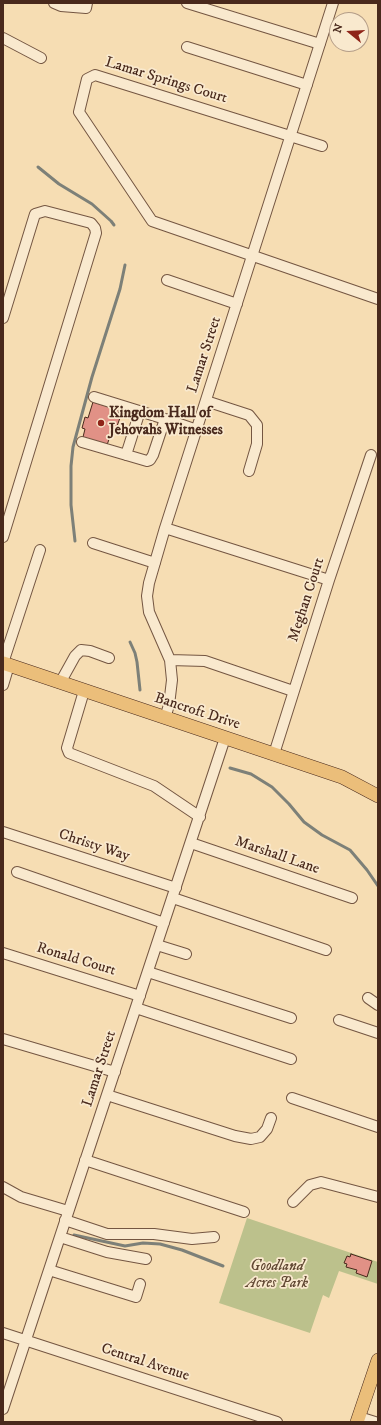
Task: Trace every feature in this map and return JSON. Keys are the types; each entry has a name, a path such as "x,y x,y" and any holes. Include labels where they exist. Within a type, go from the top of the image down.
{"main road":[{"name":"Bancroft Drive","path":"5,664 342,777 378,796"},
{"path":"358,1419 377,1364"}],"street":[{"path":"54,3 61,6 86,8 87,3"},
{"path":"186,3 320,44"},
{"name":"Lamar Street","path":"165,718 169,705 172,680 170,660 149,610 147,596 149,583 165,528 333,3"},
{"path":"3,38 41,58"},
{"path":"187,47 307,85"},
{"name":"Lamar Springs Court","path":"322,146 291,135 95,75 87,79 79,112 152,221 378,299"},
{"path":"3,318 35,214 45,210 91,223 95,228 96,233 3,537"},
{"path":"167,280 237,304"},
{"path":"94,397 140,410 197,430"},
{"path":"206,401 249,416 257,425 257,444 249,472"},
{"path":"126,455 140,410"},
{"path":"82,442 147,461 150,460 165,419"},
{"name":"Meghan Court","path":"274,754 328,580 371,455"},
{"path":"165,528 328,580"},
{"path":"93,543 155,563"},
{"path":"3,685 5,664 40,550"},
{"path":"60,683 75,656 81,650 90,651 109,658"},
{"path":"170,660 205,661 293,691"},
{"path":"84,691 67,748 69,753 154,786 200,817"},
{"name":"Lamar Street","path":"3,1409 225,738"},
{"name":"Christy Way","path":"3,832 176,888"},
{"name":"Marshall Lane","path":"191,843 352,898"},
{"path":"17,872 164,923"},
{"path":"173,898 326,950"},
{"path":"157,945 186,954"},
{"name":"Ronald Court","path":"3,953 140,996"},
{"path":"148,972 291,1018"},
{"path":"368,998 378,1005"},
{"path":"136,1008 290,1059"},
{"path":"339,1020 378,1033"},
{"path":"3,1039 115,1072"},
{"path":"107,1095 236,1136 251,1139 260,1137 267,1129 272,1118"},
{"path":"292,1098 378,1127"},
{"path":"86,1160 244,1212"},
{"path":"294,1202 310,1185 321,1182 378,1197"},
{"path":"3,1186 21,1197 107,1234 154,1234 192,1239 214,1237"},
{"path":"60,1237 107,1252 146,1259"},
{"path":"49,1270 136,1297 140,1284"},
{"name":"Central Avenue","path":"3,1333 277,1422"},
{"path":"358,1419 375,1422"}],"green space":[{"name":"Goodland Acres Park","path":"247,1218 378,1262 378,1284 339,1271 329,1298 323,1295 310,1333 219,1303"}],"building":[{"name":"Kingdom Hall of Jehovahs Witnesses","path":"93,402 119,410 118,414 121,415 116,429 113,428 107,445 83,437 85,429 82,428 85,417 88,418"},
{"path":"351,1254 372,1261 367,1277 356,1273 357,1270 346,1267 347,1264 344,1263 347,1256 350,1257"}],"waterway":[{"path":"38,167 59,184 92,204 114,225"},
{"path":"75,541 71,505 71,466 73,447 92,377 120,289 125,265"},
{"path":"130,642 137,662 140,690"},
{"path":"230,768 251,774 272,787 304,822 322,835 350,850 378,886"},
{"path":"74,1235 125,1246 143,1243 160,1244 182,1250 223,1266"}],"place":[{"name":"Kingdom Hall of Jehovahs Witnesses","path":"101,423"}]}
